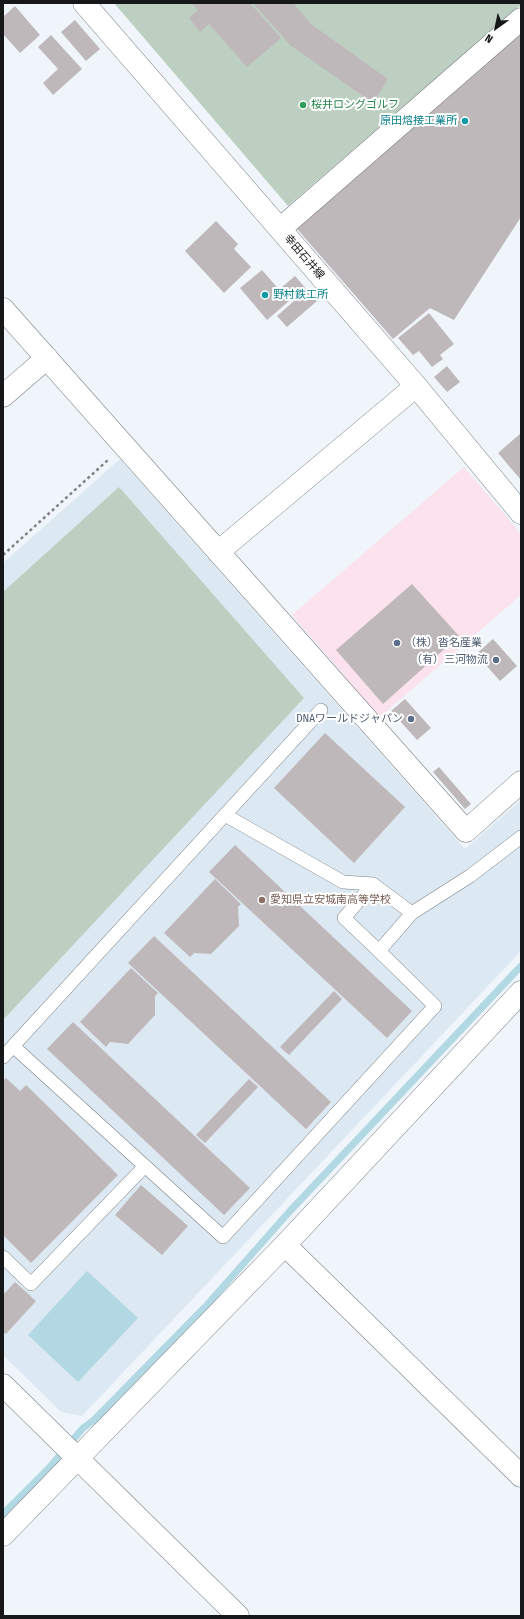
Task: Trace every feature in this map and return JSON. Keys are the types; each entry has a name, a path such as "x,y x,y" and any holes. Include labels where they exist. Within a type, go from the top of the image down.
{"street":[{"name":"幸田石井線","path":"84,3 416,386 521,513"},
{"path":"280,229 521,18"},
{"path":"3,309 466,831 521,782"},
{"path":"3,396 46,358"},
{"path":"218,552 416,386"},
{"path":"3,1535 285,1245 521,992"},
{"path":"285,1245 521,1476"},
{"path":"3,1385 77,1460 238,1616"}],"lane":[{"path":"3,1057 321,710"},
{"path":"225,815 343,882 373,884 412,913"},
{"path":"379,951 412,913 470,876 521,837"},
{"path":"14,1046 223,1238 435,1006 344,918 373,884"},
{"path":"3,1257 31,1284 145,1166"}],"path":[{"path":"3,555 124,446"}],"shaded area":[{"name":"愛知県立安城南高等学校","path":"120,459 465,849 521,800 521,951 82,1416 61,1412 3,1355 3,563"},
{"path":"464,467 521,534 521,595 380,717 292,615"}],"green space":[{"name":"桜井ロングゴルフ","path":"114,3 521,3 521,5 288,206"},
{"path":"119,487 304,698 3,1020 3,592"}],"water":[{"path":"87,1271 138,1318 78,1382 28,1335"}],"building":[{"path":"192,3 250,3 281,38 247,67 209,24 200,32 189,18 198,10"},
{"path":"253,3 293,3 311,24 388,79 373,103 290,45"},
{"path":"15,6 40,35 20,53 3,34 3,17"},
{"path":"75,20 100,49 86,61 61,32"},
{"name":"原田熔接工業所","path":"521,25 521,217 454,320 430,308 393,339 291,222"},
{"path":"51,35 82,69 53,95 43,83 58,69 38,47"},
{"path":"216,221 238,244 234,249 251,267 224,293 185,251"},
{"name":"野村鉄工所","path":"262,270 289,301 267,320 240,288"},
{"path":"295,276 317,301 287,327 277,316 294,301 282,287"},
{"path":"429,313 454,344 440,355 443,359 432,367 419,351 413,355 398,338"},
{"path":"447,366 460,382 447,392 434,377"},
{"path":"521,433 521,480 498,453"},
{"name":"（株）沓名産業","path":"412,584 459,636 383,704 336,650"},
{"name":"（有）三河物流","path":"493,639 517,666 500,681 476,654"},
{"name":"DNAワールドジャパン","path":"405,699 431,728 417,740 391,711"},
{"path":"325,733 405,807 354,863 274,788"},
{"path":"439,767 471,804 465,809 433,772"},
{"path":"235,845 412,1011 387,1038 209,872"},
{"path":"215,879 241,904 238,907 239,926 211,954 194,953 190,957 164,933"},
{"path":"154,936 331,1102 306,1129 128,963"},
{"path":"131,968 158,993 155,996 155,1015 128,1044 110,1042 106,1047 80,1022"},
{"path":"334,991 342,999 289,1055 280,1047"},
{"path":"73,1022 250,1188 224,1215 47,1049"},
{"path":"6,1078 20,1091 26,1085 118,1175 31,1263 3,1235 3,1081"},
{"path":"249,1079 258,1087 205,1143 196,1135"},
{"path":"141,1185 188,1226 162,1255 115,1215"},
{"path":"15,1282 36,1301 6,1334 3,1332 3,1295"}],"waterway":[{"path":"3,1514 49,1468 83,1428 94,1420 206,1306 290,1211 521,966"}],"place":[{"name":"桜井ロングゴルフ","path":"303,105"},
{"name":"原田熔接工業所","path":"465,121"},
{"name":"野村鉄工所","path":"265,295"},
{"name":"（株）沓名産業","path":"397,643"},
{"name":"（有）三河物流","path":"496,660"},
{"name":"DNAワールドジャパン","path":"411,719"},
{"name":"愛知県立安城南高等学校","path":"262,900"}]}
